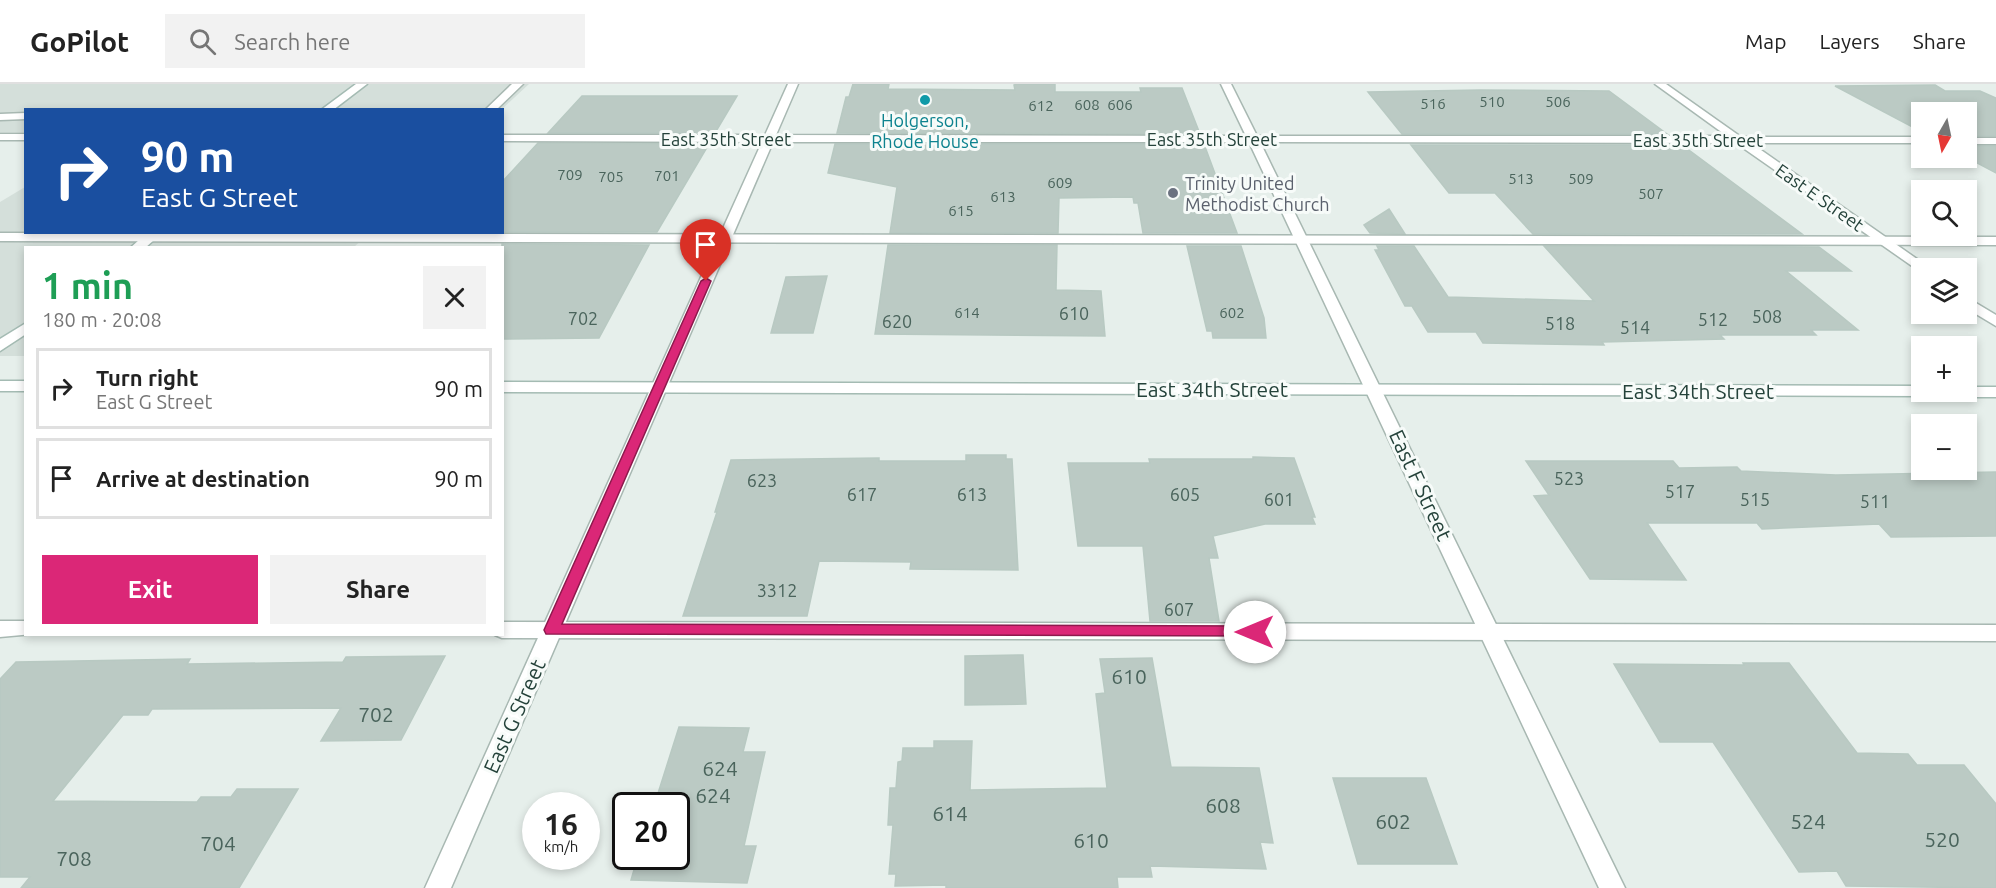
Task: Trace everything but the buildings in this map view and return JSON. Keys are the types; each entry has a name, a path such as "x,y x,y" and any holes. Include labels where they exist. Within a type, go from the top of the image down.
{"street":[{"path":"329,108 362,84"},
{"path":"492,108 518,84"},
{"name":"East G Street","path":"438,888 793,84"},
{"name":"East F Street","path":"1226,84 1376,390 1612,888"},
{"name":"East E Street","path":"1660,84 1911,261"},
{"path":"0,117 24,116"},
{"path":"0,137 24,137"},
{"name":"East 35th Street","path":"504,138 1911,141"},
{"path":"1977,141 1996,141"},
{"path":"139,246 154,235"},
{"path":"0,237 154,235 1996,241"},
{"path":"1977,309 1996,322"},
{"path":"0,346 24,328"},
{"path":"0,386 24,386"},
{"name":"East 34th Street","path":"504,387 1911,391"},
{"path":"1977,392 1996,392"},
{"path":"0,629 24,629"},
{"path":"504,630 1996,633"}],"shaded area":[{"path":"0,84 529,84 503,108 24,108 24,132 0,132"},
{"path":"24,188 24,234 368,234 355,246 24,246 24,356 0,356 0,202"}],"place":[{"name":"Holgerson, Rhode House","path":"925,100"},
{"name":"Trinity United Methodist Church","path":"1173,193"}],"route":[{"path":"706,281 552,630 1255,632"}]}
